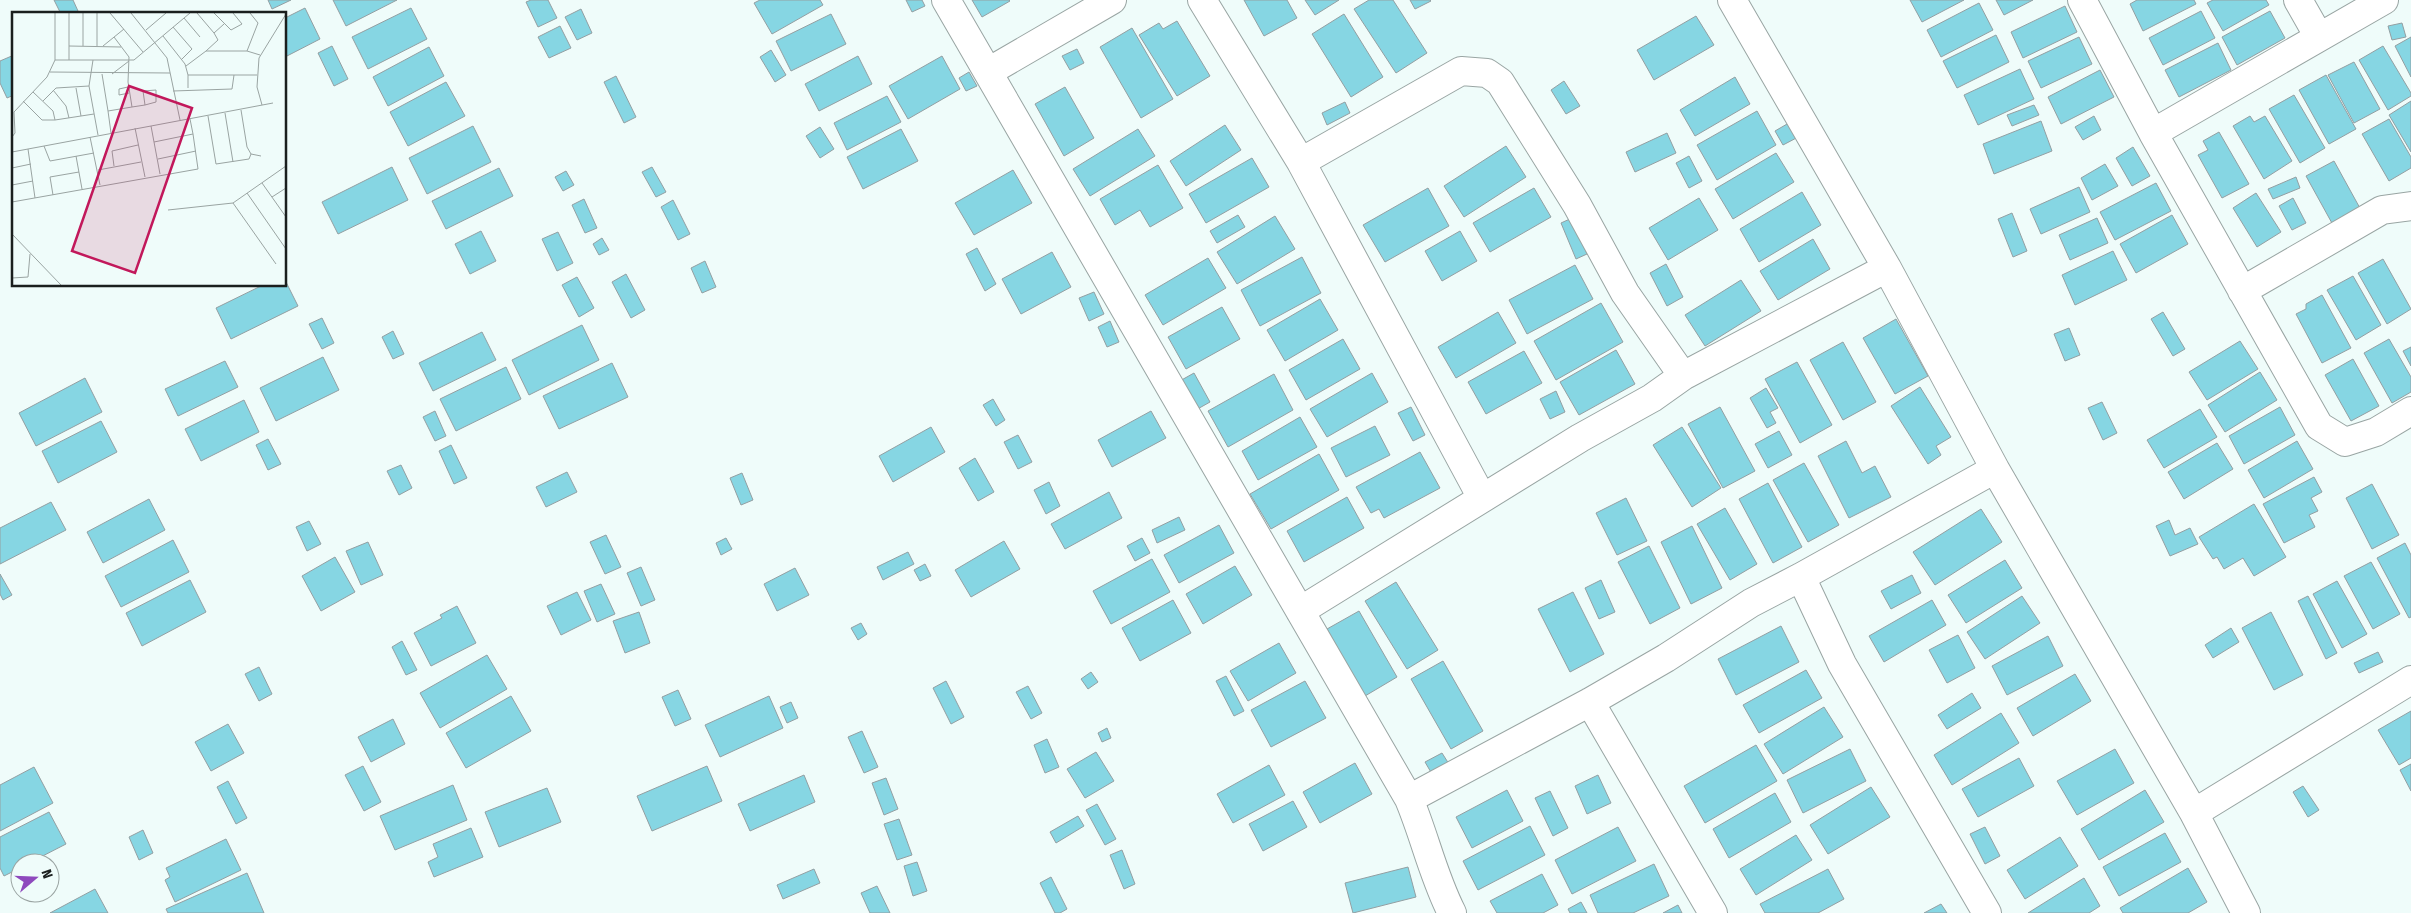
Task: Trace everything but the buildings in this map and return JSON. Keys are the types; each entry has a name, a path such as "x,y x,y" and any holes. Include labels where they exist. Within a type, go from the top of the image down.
{"street":[{"path":"946,0 1409,799 1423,832 1432,867 1452,913"},
{"path":"988,72 1112,0"},
{"path":"1202,0 1301,162 1482,498"},
{"path":"1732,0 1887,268 1995,469 2194,813 2246,913"},
{"path":"2082,0 2153,133 2320,426 2345,442 2376,432 2411,411"},
{"path":"2298,0 2319,37"},
{"path":"2153,133 2384,0"},
{"path":"1301,162 1461,71 1487,74 1500,82 1577,205 1625,293 1683,376"},
{"path":"2242,290 2382,210 2411,206"},
{"path":"1300,611 1580,438 1652,398 1683,376 1887,268"},
{"path":"1409,799 1590,702 1666,658 1751,603 1995,469"},
{"path":"1801,577 1842,664 1986,913"},
{"path":"2194,813 2411,680"},
{"path":"1590,702 1713,913"}]}
